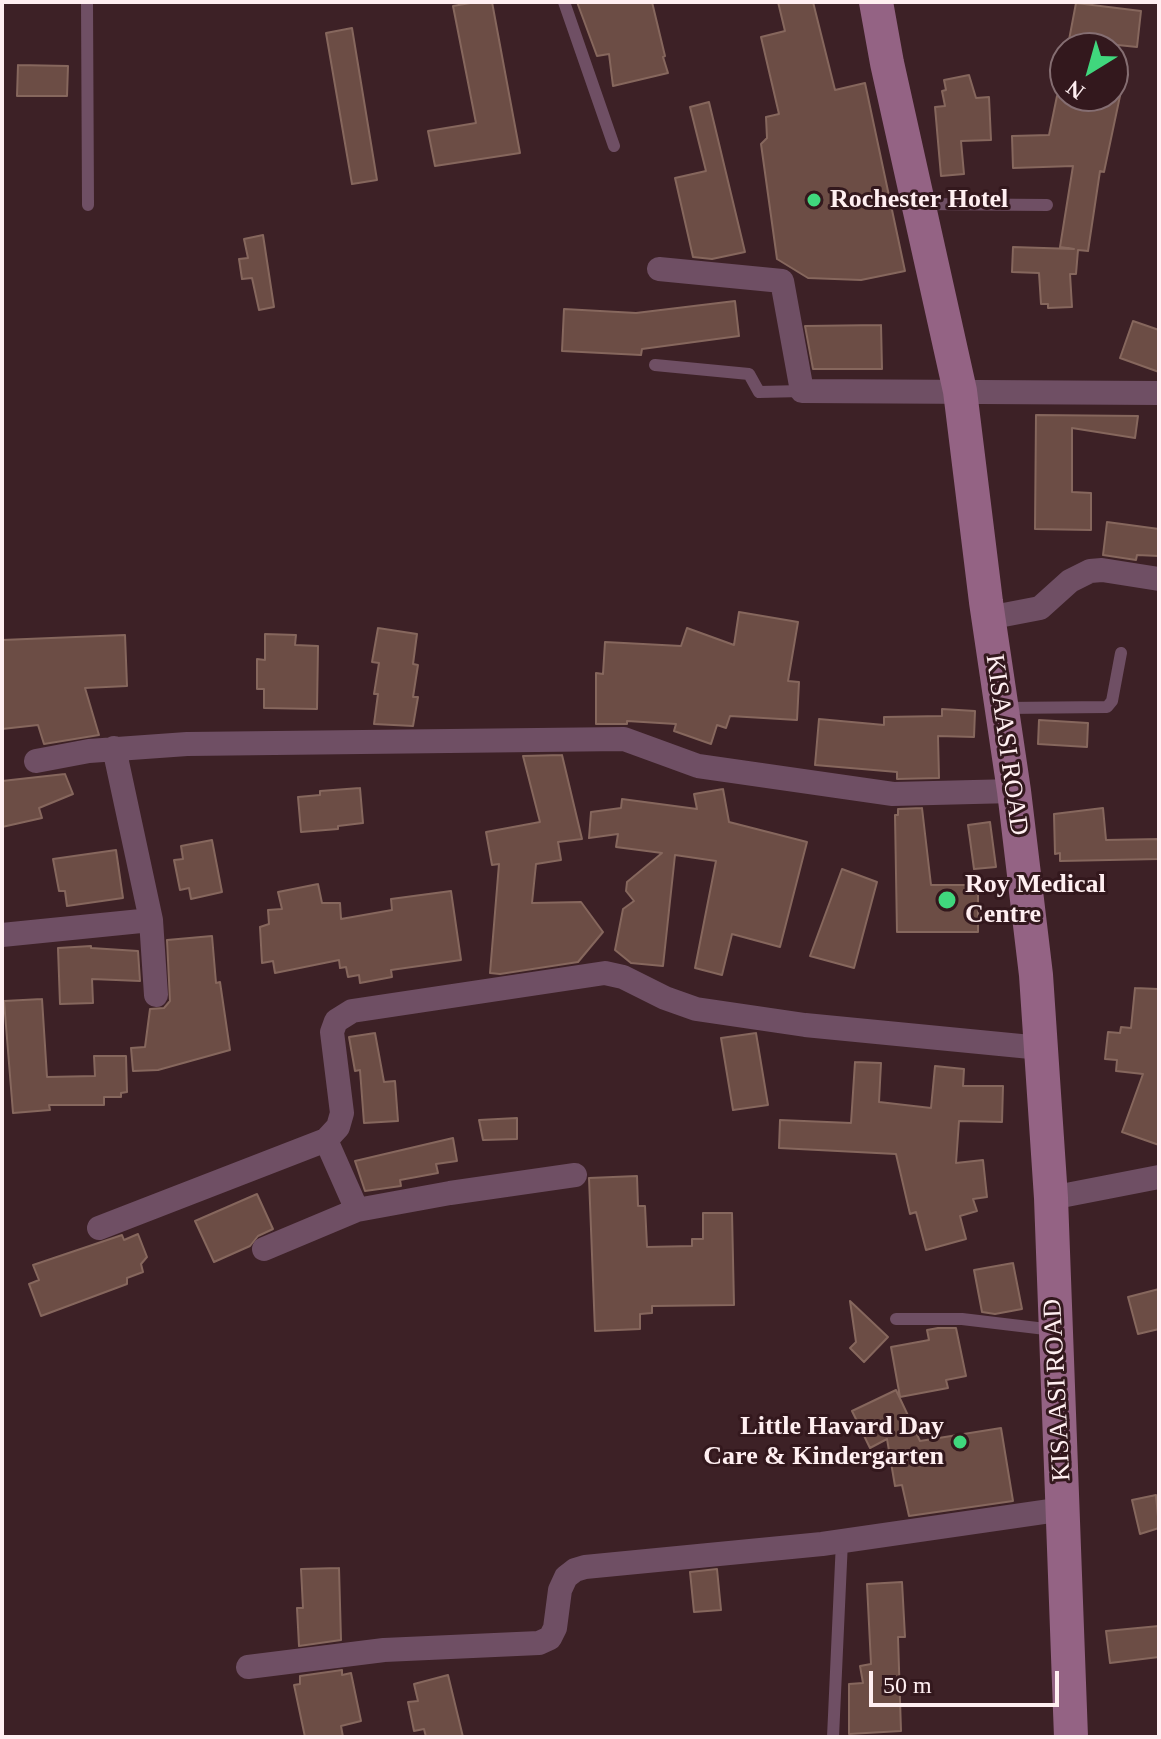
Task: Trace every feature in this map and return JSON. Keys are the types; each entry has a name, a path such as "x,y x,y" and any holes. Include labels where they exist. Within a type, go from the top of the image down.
{"main road":[{"name":"KISAASI ROAD","path":"876,2 960,391 1036,975 1051,1198 1071,1737"}],"street":[{"path":"659,269 782,281 802,391 1159,393"},
{"path":"988,618 1040,608 1070,581 1090,571 1159,579"},
{"path":"36,761 114,748 624,739 698,766 893,794 1014,791"},
{"path":"114,748 151,920 156,995"},
{"path":"2,935 151,920"},
{"path":"99,1228 326,1140 338,1127 342,1113 332,1032 336,1021 352,1011 605,973 623,977 696,1009 805,1025 1041,1048"},
{"path":"326,1140 357,1210"},
{"path":"264,1249 357,1210 575,1175"},
{"path":"1051,1198 1159,1177"},
{"path":"248,1667 384,1650 539,1643 550,1638 555,1628 560,1590 566,1577 575,1570 842,1541 1064,1509"}],"lane":[{"path":"87,2 88,205"},
{"path":"564,2 614,146"},
{"path":"918,204 1047,205"},
{"path":"655,365 749,374 759,392 802,391"},
{"path":"1002,708 1107,707 1112,701 1121,653"},
{"path":"896,1319 962,1319 1054,1330"},
{"path":"833,1737 842,1541"}],"building":[{"path":"492,2 520,153 435,166 428,131 476,123 453,6"},
{"path":"577,2 652,2 668,73 613,86 609,54 597,56"},
{"path":"778,2 813,2 835,90 865,83 905,271 861,280 808,278 777,259 761,144 767,138 766,117 779,114 761,37 785,31"},
{"path":"1076,3 1141,11 1137,47 1129,46 1129,32 1071,32"},
{"path":"352,28 377,180 352,184 326,33"},
{"path":"18,65 68,66 67,96 17,96"},
{"path":"969,75 976,98 989,97 991,140 961,141 964,174 941,176 935,107 945,106 942,91 946,90 944,80"},
{"path":"709,102 745,252 712,259 693,257 675,178 706,171 690,107"},
{"path":"1054,112 1117,112 1104,172 1100,171 1088,251 1078,250 1076,274 1070,274 1072,307 1048,308 1048,304 1041,304 1039,273 1012,272 1013,247 1074,249 1060,247 1073,166 1013,168 1012,136 1049,135"},
{"path":"263,235 274,307 259,310 252,278 242,279 239,259 248,258 244,239"},
{"path":"735,301 739,336 642,349 641,355 562,351 564,309 636,313"},
{"path":"1133,321 1159,330 1159,372 1120,358"},
{"path":"881,325 882,369 813,369 805,326"},
{"path":"1036,415 1138,416 1135,438 1072,428 1072,492 1091,493 1091,530 1035,529"},
{"path":"1107,522 1159,529 1159,556 1137,555 1136,560 1103,555"},
{"path":"739,612 798,622 788,681 799,682 797,720 730,716 726,728 717,725 711,744 674,731 676,724 627,721 627,724 596,724 596,673 603,674 605,642 681,646 687,628 734,645"},
{"path":"378,628 417,634 413,664 418,665 413,697 418,697 413,726 374,724 378,694 374,694 379,663 372,662"},
{"path":"265,634 296,635 295,645 318,646 317,709 264,708 264,689 257,689 257,659 265,660"},
{"path":"125,635 127,686 85,688 99,735 44,744 38,725 2,729 2,640"},
{"path":"942,709 975,711 974,737 938,736 939,778 897,779 897,772 815,765 819,719 884,725 884,717 942,716"},
{"path":"1039,720 1088,723 1087,747 1038,744"},
{"path":"562,755 582,839 558,842 561,860 536,864 532,903 581,902 603,932 578,962 490,973 499,864 492,865 486,832 540,822 523,756"},
{"path":"65,774 73,794 39,808 42,818 2,827 2,781"},
{"path":"360,788 363,823 301,832 298,797 320,795 320,791"},
{"path":"723,789 729,822 807,842 780,947 732,934 722,975 695,968 716,861 675,855 663,966 631,963 615,950 623,909 634,901 626,891 627,882 662,853 616,847 618,834 589,838 591,812 621,808 622,799 697,809 694,794"},
{"path":"922,808 931,885 978,885 978,932 897,932 895,815 898,815 898,809"},
{"path":"1103,808 1106,840 1159,839 1159,859 1060,861 1060,853 1055,854 1054,814"},
{"path":"990,822 996,867 974,869 968,825"},
{"path":"212,840 222,892 191,899 189,888 180,890 174,860 183,859 181,846"},
{"path":"116,850 123,898 67,906 65,891 59,891 53,859"},
{"path":"842,869 877,882 854,968 810,956"},
{"path":"318,884 322,903 340,903 341,919 392,910 391,899 451,891 461,960 391,970 392,977 360,983 359,975 348,977 346,967 340,968 339,960 275,973 273,961 262,963 260,927 269,924 268,910 282,909 278,892"},
{"path":"212,936 216,983 220,982 230,1050 158,1070 133,1071 131,1048 145,1047 150,1009 164,1008 170,1001 167,940"},
{"path":"91,946 138,951 140,981 92,979 93,1003 60,1004 58,948"},
{"path":"1135,988 1158,989 1159,1145 1122,1132 1143,1074 1116,1071 1117,1060 1105,1059 1108,1032 1120,1033 1121,1027 1131,1028"},
{"path":"42,999 47,1077 95,1076 94,1056 126,1056 127,1092 121,1093 121,1097 104,1097 104,1105 49,1105 50,1110 13,1113 4,1001"},
{"path":"375,1033 384,1082 395,1081 398,1121 364,1123 360,1070 355,1071 349,1037"},
{"path":"756,1033 768,1105 733,1110 721,1038"},
{"path":"855,1062 881,1063 879,1102 931,1108 935,1066 964,1069 963,1086 1003,1086 1002,1122 959,1121 956,1163 983,1160 987,1197 973,1199 977,1211 960,1216 966,1239 926,1250 916,1212 910,1214 896,1154 779,1148 780,1120 851,1123"},
{"path":"517,1118 517,1139 483,1140 479,1120"},
{"path":"453,1138 457,1161 436,1164 438,1173 400,1180 401,1186 365,1191 355,1161"},
{"path":"637,1176 638,1206 645,1206 647,1247 692,1246 692,1239 703,1239 703,1213 732,1213 734,1305 652,1306 652,1313 640,1314 640,1329 595,1331 589,1178"},
{"path":"257,1194 273,1229 258,1236 250,1246 214,1262 195,1221"},
{"path":"138,1234 147,1257 141,1264 143,1272 127,1278 127,1284 41,1316 29,1284 39,1280 33,1265 122,1235 124,1240"},
{"path":"1013,1263 1022,1309 995,1314 982,1312 974,1270"},
{"path":"1159,1289 1159,1329 1138,1334 1128,1297"},
{"path":"850,1301 888,1337 864,1362 850,1348 856,1342"},
{"path":"956,1328 966,1376 946,1380 948,1388 900,1397 891,1347 929,1340 927,1330"},
{"path":"896,1390 920,1441 1001,1428 1013,1501 909,1516 902,1485 895,1486 887,1439 870,1448 852,1411"},
{"path":"1156,1495 1159,1528 1140,1534 1132,1500"},
{"path":"339,1568 341,1640 299,1646 297,1608 303,1608 301,1569"},
{"path":"717,1569 721,1610 694,1612 690,1572"},
{"path":"902,1582 905,1637 898,1637 901,1731 849,1734 849,1684 863,1683 860,1666 871,1664 867,1584"},
{"path":"1159,1626 1159,1657 1110,1663 1106,1631"},
{"path":"342,1670 342,1675 351,1673 361,1721 341,1726 343,1737 305,1737 294,1685 300,1684 300,1676"},
{"path":"448,1675 463,1737 426,1737 424,1729 414,1731 408,1702 418,1701 414,1684"}],"place":[{"name":"Rochester Hotel","path":"814,200"},
{"name":"Roy Medical Centre","path":"947,900"},
{"name":"Little Havard Day Care & Kindergarten","path":"960,1442"}]}
